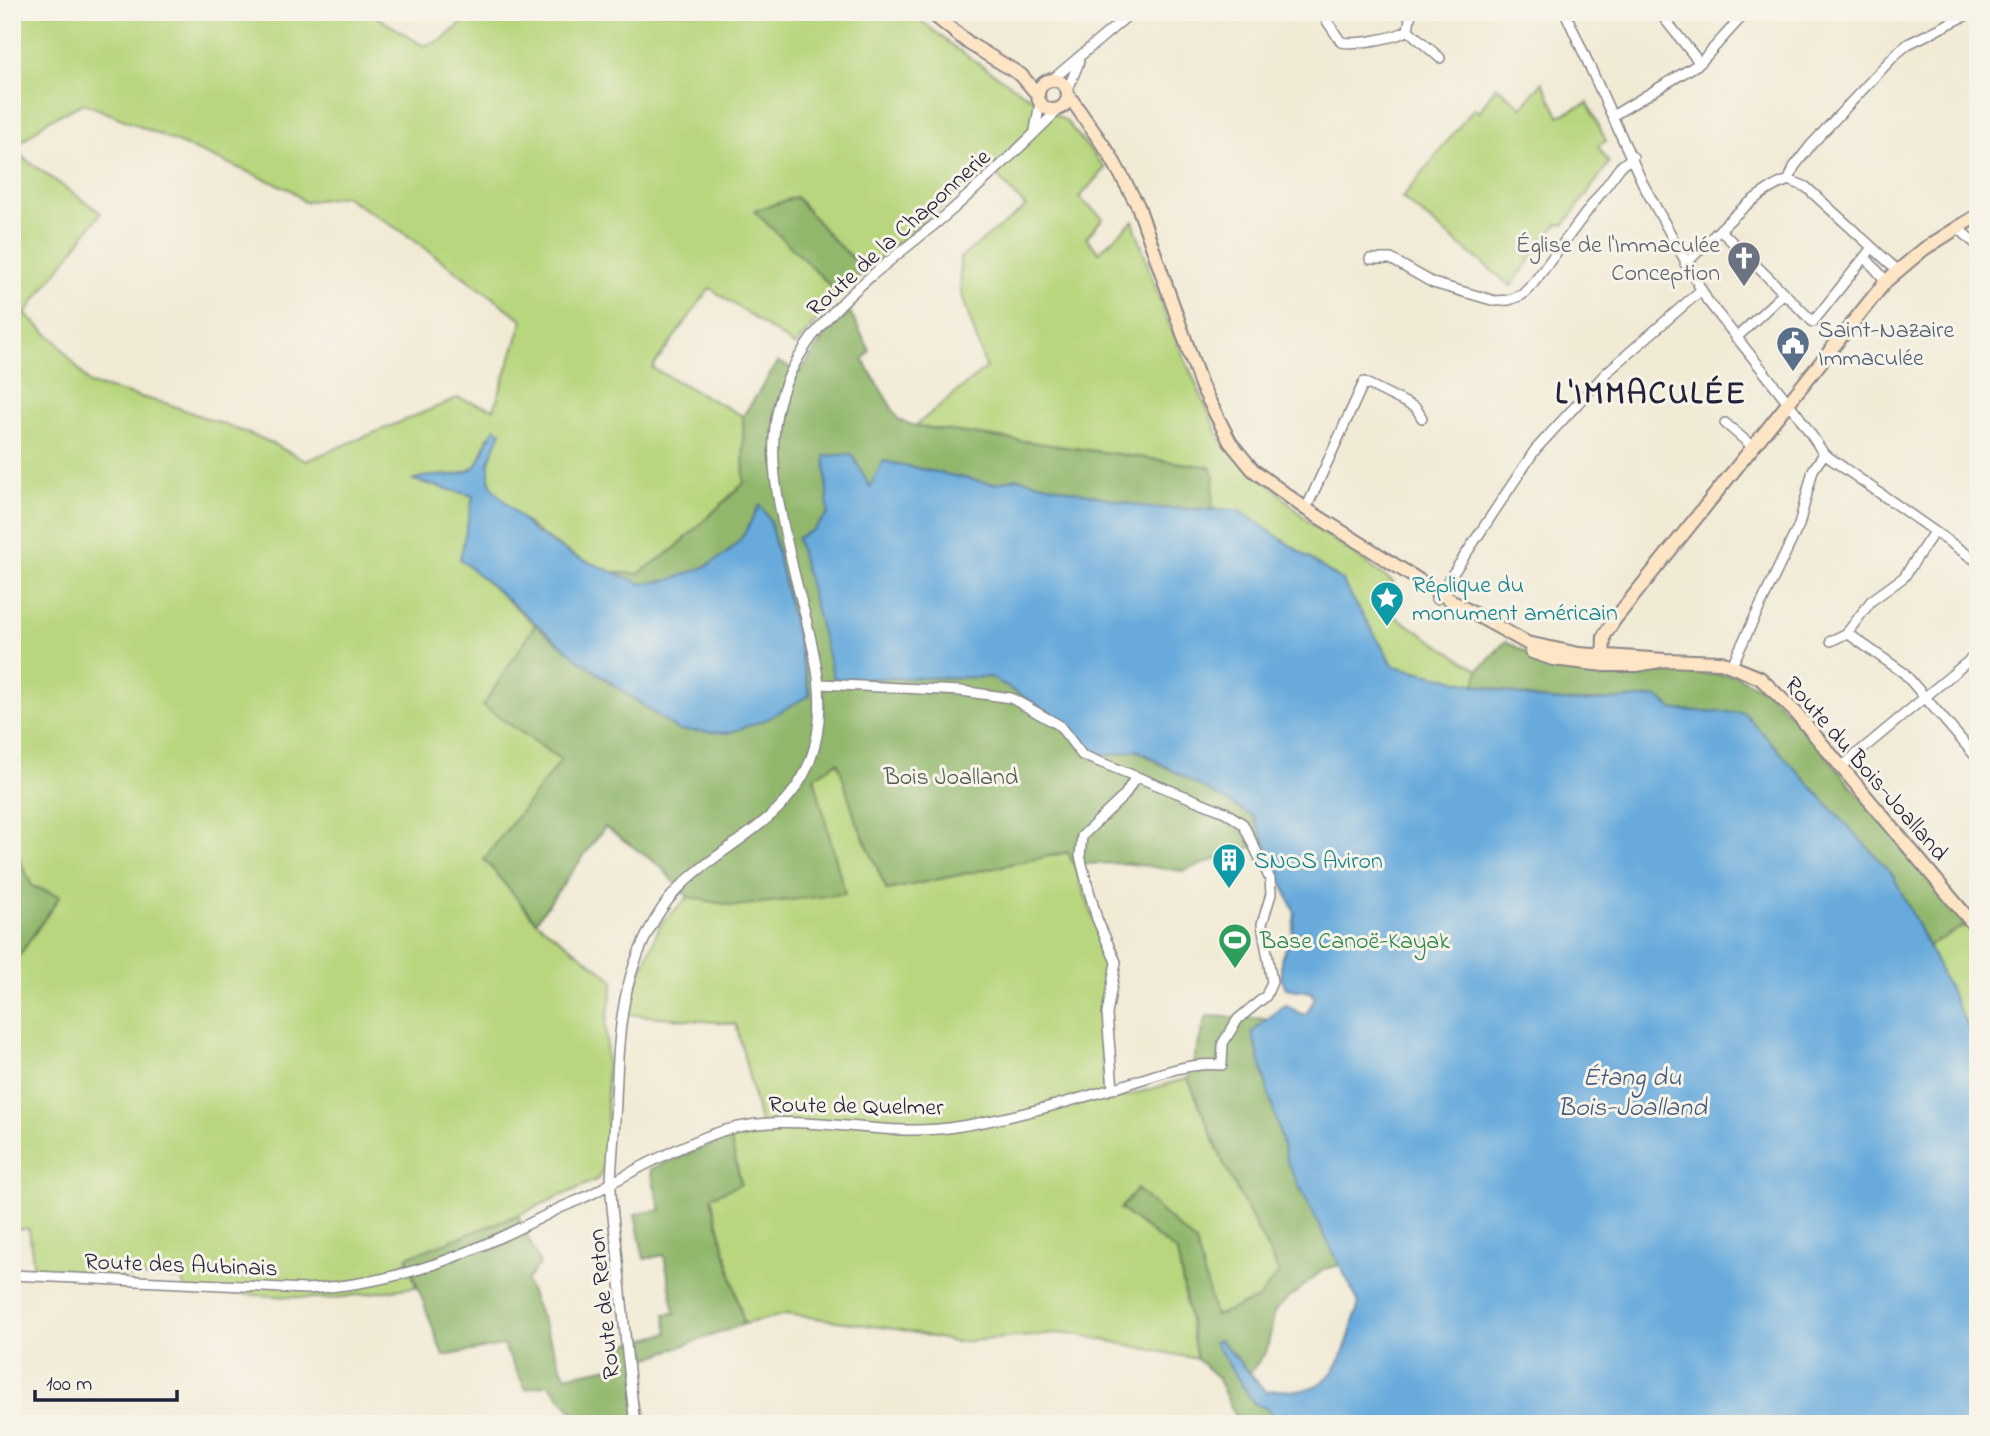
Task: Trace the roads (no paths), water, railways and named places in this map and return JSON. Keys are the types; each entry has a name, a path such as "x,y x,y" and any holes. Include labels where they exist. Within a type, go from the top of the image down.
{"street":[{"path":"930,12 970,44 1021,75 1062,82 1068,93"},
{"path":"1033,135 1039,99 1049,80 1081,59 1132,12"},
{"path":"1321,12 1341,42 1346,43 1400,36 1408,30 1411,12"},
{"path":"1565,12 1700,291 1788,403 1824,454 1978,562"},
{"path":"1659,12 1700,63"},
{"path":"1614,115 1700,63 1746,12"},
{"path":"1790,180 1794,167 1811,145 1896,54 1908,44 1973,12"},
{"path":"1408,30 1429,45 1440,58"},
{"path":"1021,75 1048,110 1060,109 1081,59"},
{"name":"Route du Bois-Joalland","path":"1068,93 1117,165 1149,229 1200,385 1230,442 1253,470 1306,509 1438,596"},
{"name":"Route du Bois-Joalland","path":"1060,109 1073,113 1093,128"},
{"name":"Route de la Chaponnerie","path":"611,1181 620,1013 638,953 662,907 684,883 769,816 799,783 810,761 818,729 821,684 775,481 774,434 779,402 805,348 824,322 1060,109"},
{"path":"1370,259 1391,259 1433,283 1494,300 1509,300 1522,295 1621,166 1633,157"},
{"path":"1685,264 1743,209 1779,183 1790,180 1806,187 1868,253 1886,281"},
{"path":"1577,658 1608,631 1896,269 1978,215"},
{"path":"1957,228 1978,246"},
{"path":"1721,231 1813,322 1868,253"},
{"path":"1868,253 1896,269"},
{"path":"1438,596 1535,450 1597,382 1700,291"},
{"path":"1736,338 1783,293"},
{"path":"1306,509 1364,382 1416,408 1422,418"},
{"path":"1725,423 1753,447"},
{"path":"1732,665 1799,525 1813,470 1824,454"},
{"name":"Route du Bois-Joalland","path":"1343,532 1408,580 1527,643 1577,658 1732,665 1754,675 1775,691 1978,930"},
{"path":"1831,641 1847,633 1871,601 1904,577 1934,532"},
{"path":"1606,659 1608,631"},
{"path":"1847,633 1904,673 1978,759"},
{"path":"1841,767 1978,653"},
{"path":"821,684 961,691 1011,698 1059,725 1082,755 1135,778 1124,796 1082,836 1080,856 1097,919 1116,962 1107,1014 1113,1089"},
{"name":"Route de Quelmer","path":"348,1287 391,1279 448,1262 515,1232 601,1189 611,1181 710,1135 752,1123 787,1121 895,1130 942,1128 1113,1089 1186,1065 1222,1065 1223,1044 1238,1019 1270,989 1262,924 1271,894 1270,879 1243,824 1215,807 1135,778"},
{"name":"Route de Reton","path":"611,1181 635,1424"},
{"name":"Route des Aubinais","path":"12,1275 306,1289 348,1287"}],"water":[{"path":"495,428 501,432 489,462 489,479 494,490 533,531 574,556 642,584 670,580 707,566 730,551 743,536 760,505 770,521 810,695 765,720 728,733 678,730 577,658 460,559 473,496 413,480 455,475 470,470 477,464"},
{"name":"Étang du Bois-Joalland","path":"852,454 870,487 883,461 993,484 1017,478 1150,508 1239,510 1342,581 1394,666 1537,699 1575,702 1658,697 1674,710 1744,713 1893,875 1971,1034 1978,1041 1978,1424 1278,1424 1266,1408 1255,1404 1214,1342 1220,1340 1266,1392 1303,1390 1327,1378 1335,1368 1347,1343 1359,1303 1288,1164 1252,1032 1285,1004 1301,1014 1307,1013 1315,998 1311,992 1286,988 1281,978 1281,959 1292,934 1295,913 1254,817 1137,750 1100,757 1051,713 990,677 834,679 797,538 813,530 828,514 825,456"}],"place":[{"name":"Église de l'Immaculée Conception","path":"1744,288"},
{"name":"Saint-Nazaire Immaculée","path":"1793,373"},
{"name":"Réplique du monument américain","path":"1387,628"},
{"name":"SNOS Aviron","path":"1229,890"},
{"name":"Base Canoë-Kayak","path":"1235,970"}],"district":[{"name":"L'IMMACULÉE","path":"1651,392"}],"park label":[{"name":"Bois Joalland","path":"951,776"}]}
